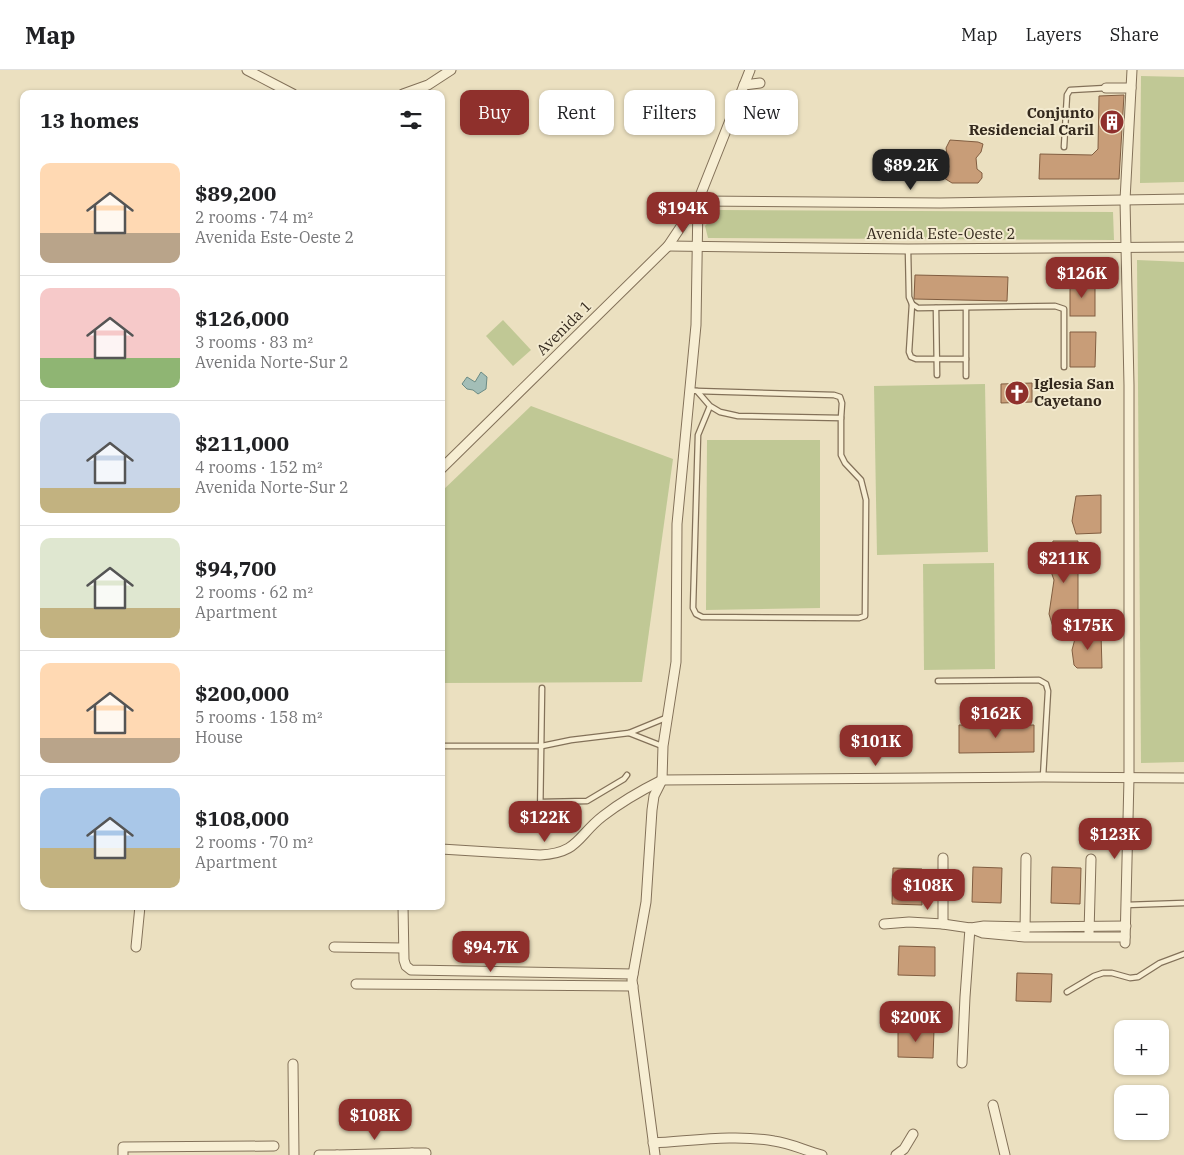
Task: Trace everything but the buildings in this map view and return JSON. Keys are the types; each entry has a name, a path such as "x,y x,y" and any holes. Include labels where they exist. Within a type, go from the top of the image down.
{"street":[{"path":"247,70 285,90"},
{"path":"414,90 428,85 451,70"},
{"path":"652,1154 653,1144 633,986 646,902 652,810 654,796 662,780 663,746 677,643 677,524 693,391 698,200 750,70"},
{"path":"884,924 909,922 970,928 984,926 1025,932 1125,940 1129,778 1129,385 1125,200 1132,70"},
{"path":"744,85 760,83"},
{"path":"1106,88 1131,88"},
{"name":"Avenida Este-Oeste 2","path":"698,200 940,203 1184,199"},
{"name":"Avenida 1","path":"445,465 668,246 698,200"},
{"name":"Avenida Este-Oeste 2","path":"668,246 908,248 1184,247"},
{"path":"445,849 540,855 557,854 569,850 600,818 612,809 662,780 1043,777 1184,778"},
{"path":"943,858 943,924"},
{"path":"1025,932 1026,858"},
{"path":"1089,938 1092,859"},
{"path":"136,947 140,910"},
{"path":"403,910 404,960 406,966 411,970 634,974"},
{"path":"1025,932 1126,926"},
{"path":"962,1063 970,928"},
{"path":"334,947 403,948"},
{"path":"356,984 633,986"},
{"path":"293,1064 294,1155"},
{"path":"993,1105 1005,1155"},
{"path":"896,1155 904,1150 913,1134"},
{"path":"653,1144 725,1139 762,1139 822,1155"},
{"path":"123,1155 123,1147 274,1146"},
{"path":"319,1155 426,1153"}],"lane":[{"path":"1064,147 1067,95 1070,90 1106,88"},
{"path":"908,248 909,297 912,304 909,352 911,357 916,359 966,359"},
{"path":"912,304 918,308 1061,307 1064,309 1065,318 1064,367"},
{"path":"936,308 937,375"},
{"path":"966,308 966,376"},
{"path":"693,391 720,412 738,416 841,418"},
{"path":"693,391 834,394 840,397 842,403 841,455 844,463 861,480 866,500 865,616 859,618 702,618 696,614 693,608 697,444 698,435 710,406"},
{"path":"938,681 1039,680 1046,684 1048,692 1043,777"},
{"path":"540,821 542,688"},
{"path":"445,746 542,746 571,740 629,733 668,717"},
{"path":"629,733 663,746"},
{"path":"541,802 587,801 624,779 627,775"},
{"path":"1126,904 1184,903"},
{"path":"1067,992 1094,976 1104,973 1112,973 1130,978 1138,977 1160,962 1184,954"}],"green space":[{"path":"1141,76 1184,77 1184,182 1140,183"},
{"path":"719,210 1113,212 1114,240 708,238 705,226"},
{"path":"1137,260 1184,262 1184,762 1141,763"},
{"path":"503,320 531,350 513,366 486,336"},
{"path":"985,384 988,552 877,555 874,386"},
{"path":"531,406 673,459 642,682 445,683 445,488"},
{"path":"707,440 820,440 820,608 706,610"},
{"path":"994,563 995,669 924,670 923,564"}],"water":[{"path":"481,372 487,377 486,389 478,394 473,390 467,389 462,384 467,377 475,382"}],"place":[{"name":"Conjunto Residencial Caril","path":"1112,122"},
{"name":"Iglesia San Cayetano","path":"1017,393"}]}
